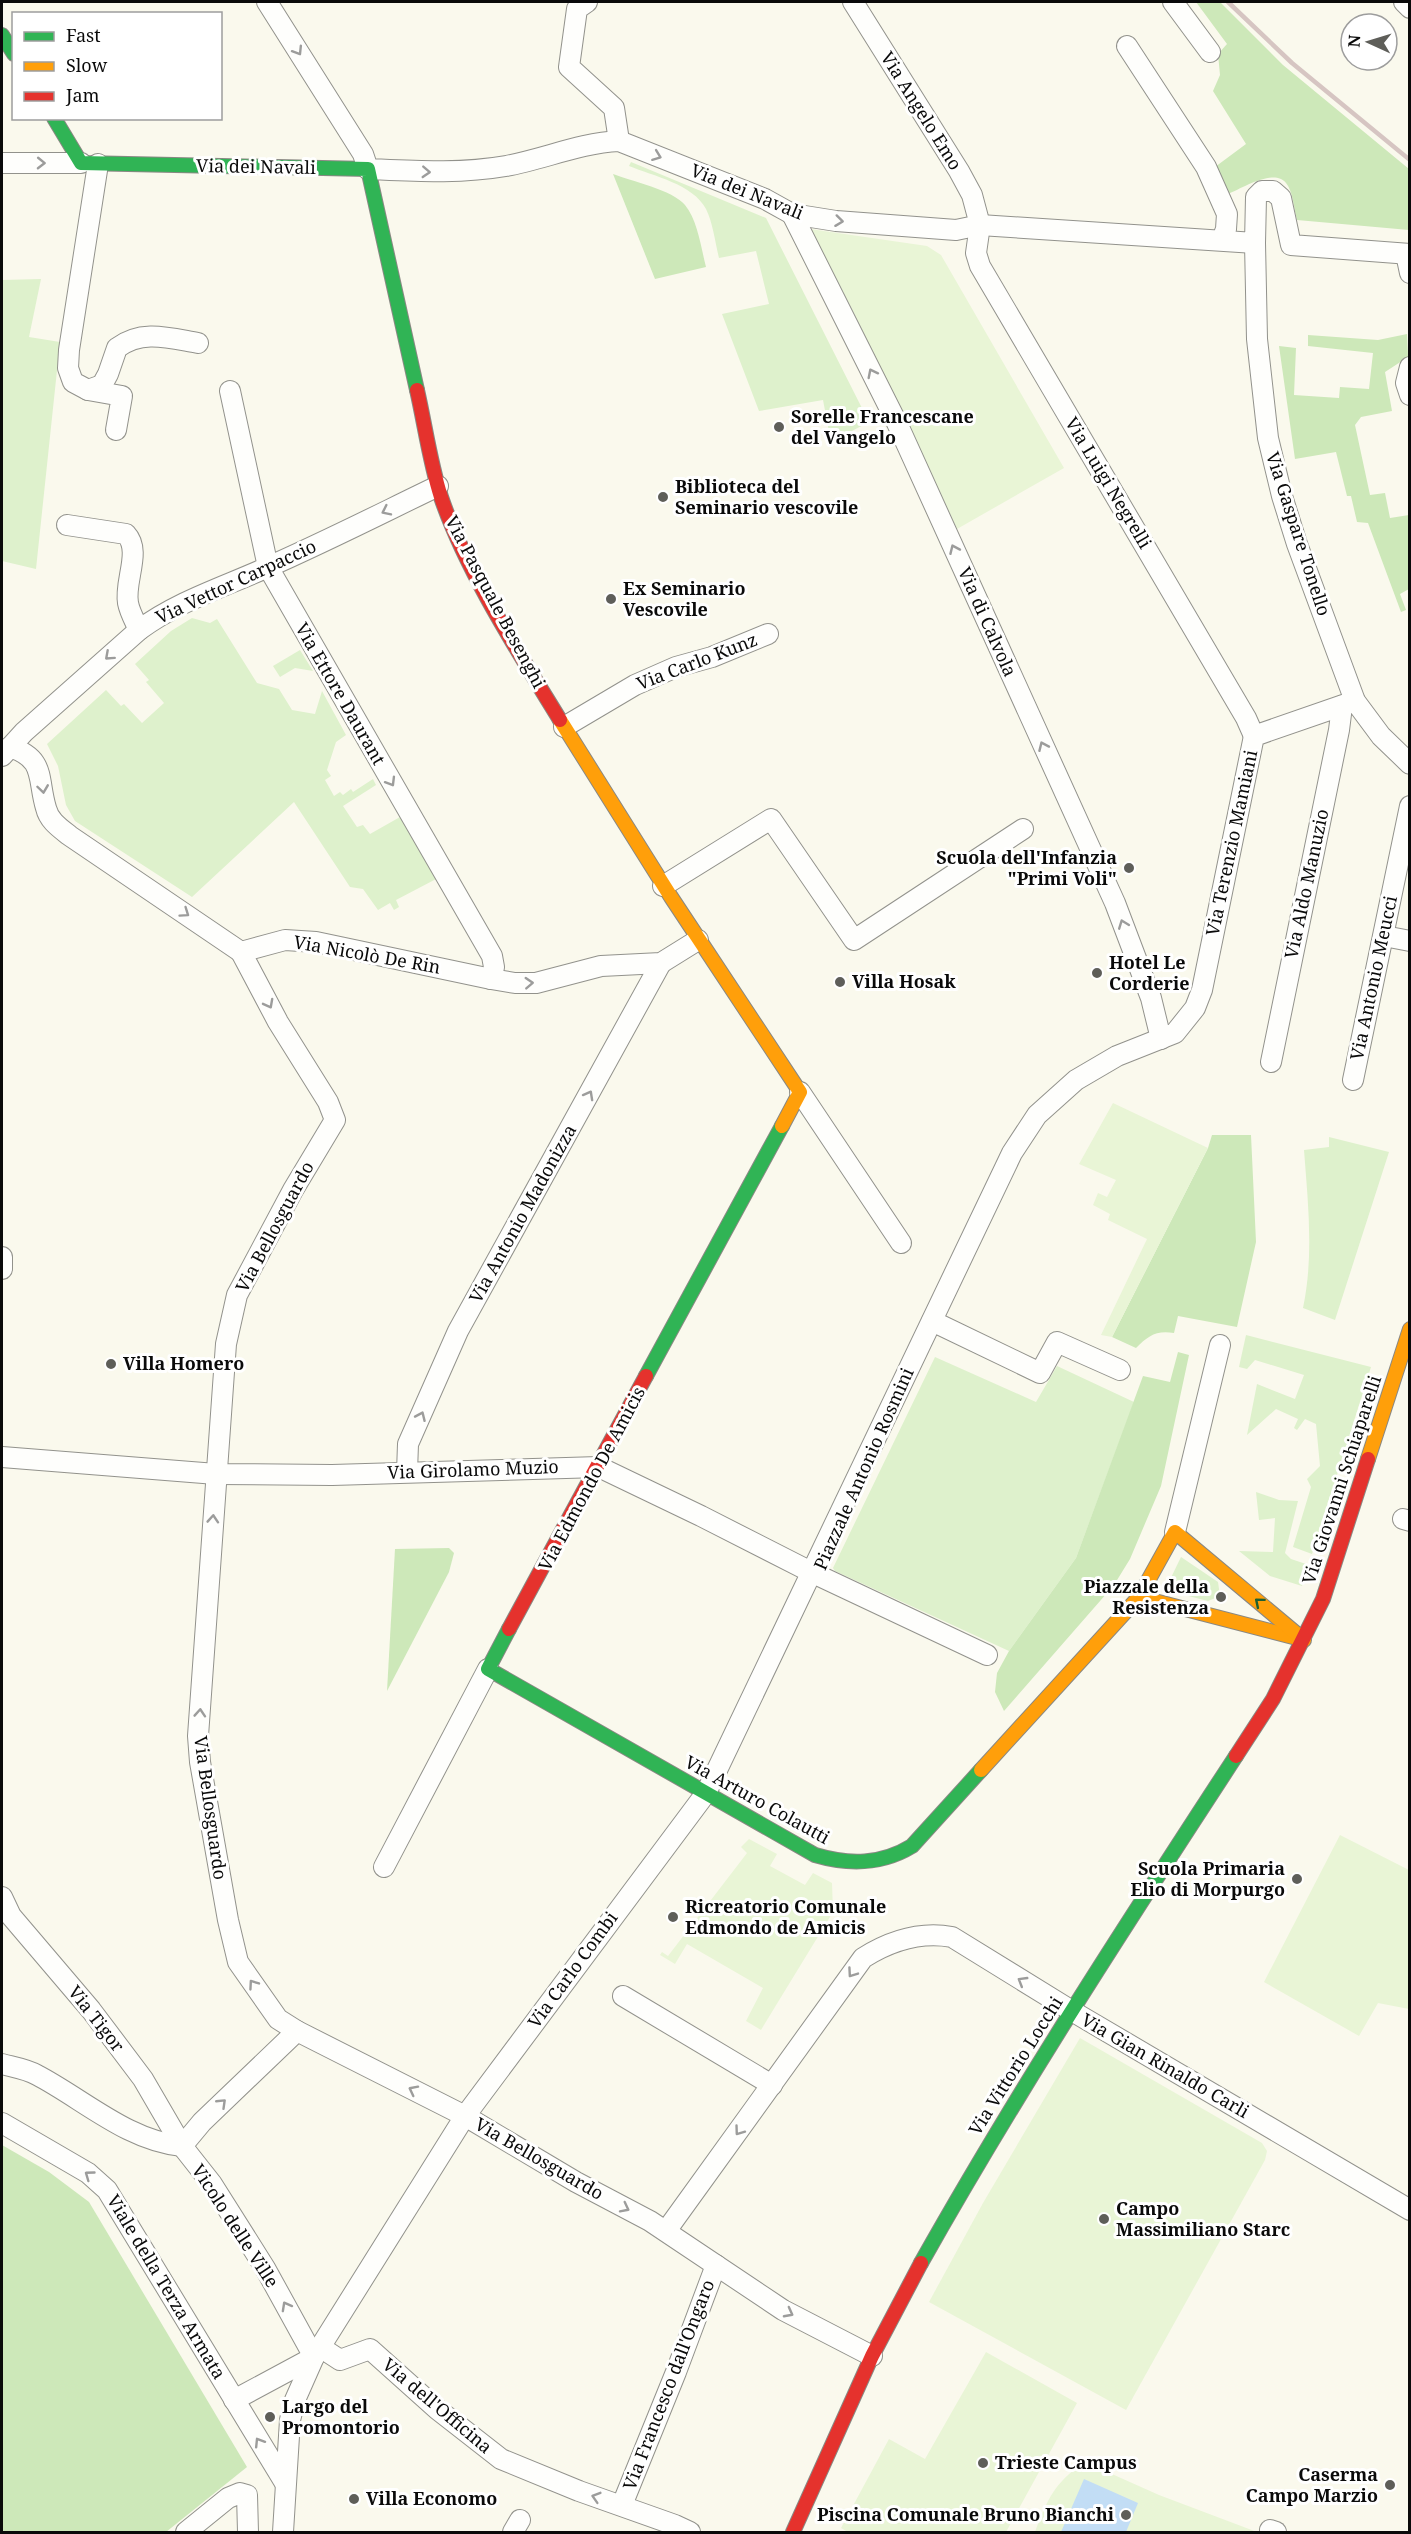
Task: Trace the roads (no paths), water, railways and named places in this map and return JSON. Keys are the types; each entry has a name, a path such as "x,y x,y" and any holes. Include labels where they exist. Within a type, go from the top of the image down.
{"street":[{"name":"Via Pasquale Besenghi","path":"267,2 363,154 400,306 438,486 447,515 460,542 509,635 564,727 663,886 800,1092"},
{"path":"587,2 577,9 569,67 614,108 619,141"},
{"name":"Via Angelo Emo","path":"853,2 959,171 972,195 980,225"},
{"path":"1173,2 1210,52"},
{"path":"1404,2 1410,8"},
{"path":"2,35 12,51"},
{"path":"1127,46 1206,167 1227,214 1226,229 1222,240"},
{"path":"56,120 90,164 68,359 69,375 73,382 88,390 122,396 116,430"},
{"name":"Via dei Navali","path":"2,163 477,171 509,166 597,142 619,141 765,199 792,213 836,221 956,230 980,225 1255,243"},
{"path":"1255,243 1256,197 1262,191 1273,191 1281,198 1291,245 1408,261"},
{"name":"Via di Calvola","path":"792,213 897,423 1115,903 1151,998 1161,1039"},
{"name":"Via Luigi Negrelli","path":"980,225 976,253 980,266 1246,718 1254,736"},
{"name":"Via Gaspare Tonello","path":"1255,243 1257,339 1268,438 1282,496 1348,703 1410,764"},
{"path":"88,390 97,388 105,382 117,348 131,339 147,334 198,343"},
{"path":"1410,368 1406,383 1410,395"},
{"name":"Via Ettore Daurant","path":"230,391 268,567 492,956 494,967 491,979"},
{"name":"Via Vettor Carpaccio","path":"6,752 24,732 139,630 177,605 268,567 438,486"},
{"path":"67,525 126,534 132,540 133,553 128,601 139,630"},
{"name":"Via Carlo Kunz","path":"564,727 635,685 675,667 712,657 768,634"},
{"name":"Via Terenzio Mamiani","path":"946,1292 1011,1153 1037,1115 1086,1074 1117,1056 1176,1032 1195,1008 1202,990 1254,736 1348,703"},
{"name":"Via Aldo Manuzio","path":"1271,1062 1340,730 1348,703"},
{"path":"6,752 24,752 34,760 42,780 46,809 53,822 70,836 241,952"},
{"name":"Via Antonio Meucci","path":"1353,1080 1410,806"},
{"path":"663,886 771,819 854,940 1023,829"},
{"path":"1384,936 1410,941"},
{"name":"Via Nicolò De Rin","path":"241,952 285,940 316,942 491,979 515,983 536,983 602,966 661,963 698,940"},
{"name":"Via Bellosguardo","path":"241,952 278,1022 328,1102 335,1120 293,1190 237,1294 226,1344 198,1736 200,1762 228,1920 238,1962 278,2019 297,2031 465,2116 576,2182 666,2231 783,2310 872,2356"},
{"name":"Via Antonio Madonizza","path":"407,1472 408,1444 458,1331 661,963"},
{"path":"800,1092 901,1243"},
{"name":"Via Edmondo De Amicis","path":"384,1867 488,1669 800,1092"},
{"path":"2,1257 2,1269"},
{"name":"Piazzale Antonio Rosmini","path":"946,1292 813,1574 987,1655"},
{"path":"932,1321 1040,1373 1057,1342 1120,1370"},
{"name":"Via Giovanni Schiaparelli","path":"1305,1640 1323,1599 1410,1329"},
{"path":"1220,1345 1175,1532 1139,1597 1224,1609 1305,1640"},
{"name":"Via Girolamo Muzio","path":"2,1457 216,1474 332,1475 599,1467 813,1574"},
{"path":"1175,1532 1305,1640"},
{"name":"Via Carlo Combi","path":"317,2352 465,2116 706,1793 813,1574"},
{"path":"1224,1609 1236,1583"},
{"name":"Via Arturo Colautti","path":"488,1669 815,1855 833,1861 856,1863 898,1856 912,1846 1139,1597"},
{"name":"Via Vittorio Locchi","path":"793,2532 872,2356 983,2153 1273,1699 1305,1640"},
{"name":"Via Tigor","path":"2,1897 11,1916 91,2010 142,2079 182,2146"},
{"name":"Via Gian Rinaldo Carli","path":"666,2231 863,1958 882,1946 907,1938 931,1934 952,1937 1072,2011 1410,2210"},
{"path":"623,1996 772,2085"},
{"path":"182,2146 202,2122 297,2031"},
{"name":"Vicolo delle Ville","path":"2,2064 35,2073 133,2131 167,2144 182,2146 212,2184 317,2352"},
{"name":"Viale della Terza Armata","path":"2,2123 88,2173 107,2190 234,2400"},
{"name":"Via Francesco dall'Ongaro","path":"622,2505 716,2265"},
{"name":"Via dell'Officina","path":"317,2352 340,2360 370,2349 437,2409 501,2460 690,2532"},
{"path":"285,2483 234,2400 317,2352"},
{"path":"283,2532 290,2420 295,2400 317,2352"},
{"path":"186,2532 228,2498 240,2493 247,2496 248,2532"}],"water":[{"path":"1084,2479 1138,2503 1126,2532 1061,2532"}],"railway":[{"path":"1228,2 1292,63 1410,160"}],"place":[{"name":"Sorelle Francescane del Vangelo","path":"779,427"},
{"name":"Biblioteca del Seminario vescovile","path":"663,497"},
{"name":"Ex Seminario Vescovile","path":"611,599"},
{"name":"Scuola dell'Infanzia \"Primi Voli\"","path":"1129,868"},
{"name":"Hotel Le Corderie","path":"1097,973"},
{"name":"Villa Hosak","path":"840,982"},
{"name":"Villa Homero","path":"111,1364"},
{"name":"Piazzale della Resistenza","path":"1221,1597"},
{"name":"Scuola Primaria Elio di Morpurgo","path":"1297,1879"},
{"name":"Ricreatorio Comunale Edmondo de Amicis","path":"673,1917"},
{"name":"Campo Massimiliano Starc","path":"1104,2219"},
{"name":"Largo del Promontorio","path":"270,2417"},
{"name":"Trieste Campus","path":"983,2463"},
{"name":"Caserma Campo Marzio","path":"1390,2485"},
{"name":"Villa Economo","path":"354,2499"},
{"name":"Piscina Comunale Bruno Bianchi","path":"1126,2515"}]}
